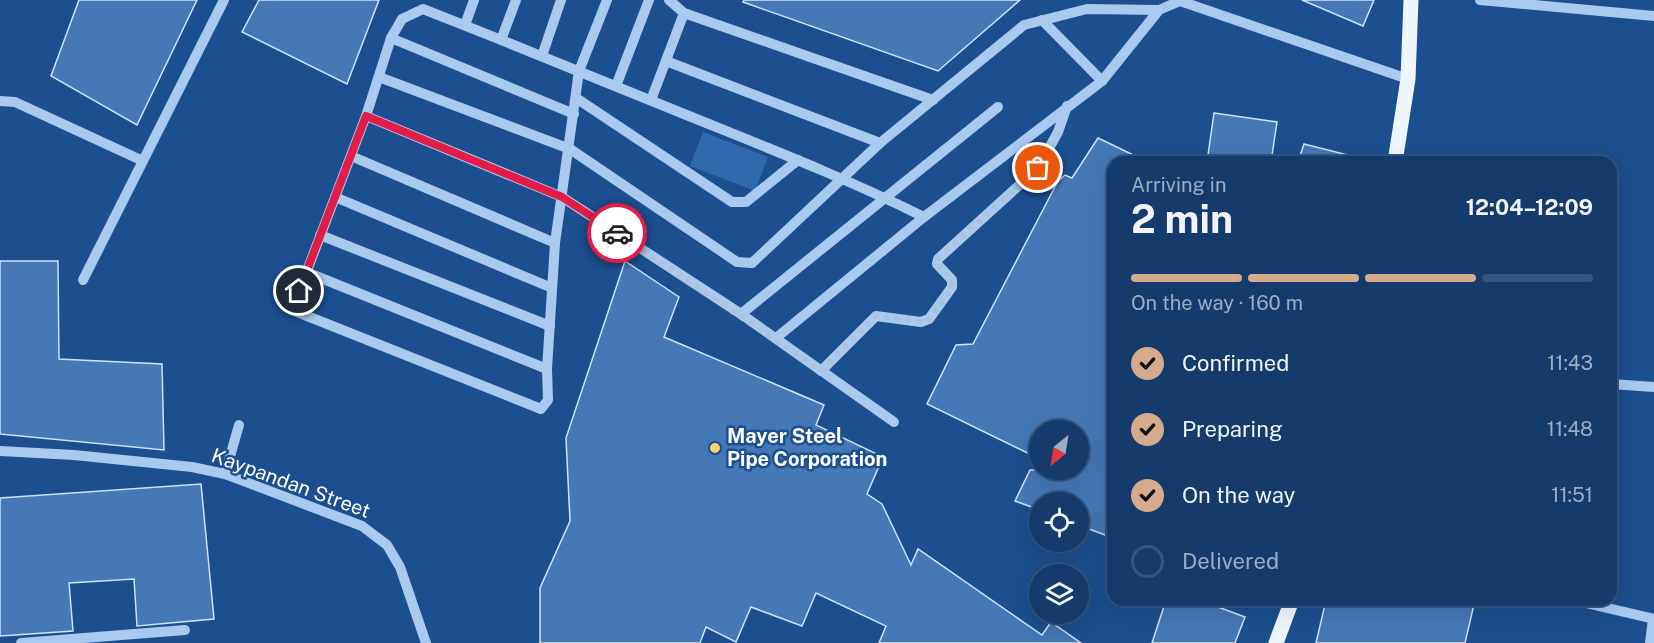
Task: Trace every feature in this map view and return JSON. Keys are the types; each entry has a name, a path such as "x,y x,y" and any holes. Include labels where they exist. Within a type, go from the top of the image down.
{"main road":[{"path":"1396,156 1408,79 1410,0"},
{"path":"1276,643 1290,606"}],"street":[{"path":"83,280 224,0"},
{"path":"465,26 474,0"},
{"path":"501,40 516,0"},
{"path":"542,56 561,0"},
{"path":"607,0 579,71 570,149 555,243 547,369 548,400 541,409 292,310 366,116 392,38 402,19 423,9 542,56 579,71 616,86 651,100 798,160 924,217"},
{"path":"616,86 649,0"},
{"path":"669,0 684,13 933,100"},
{"path":"1480,0 1654,16"},
{"path":"379,77 570,149 737,262 752,263 844,180 880,143 1024,25 1087,9 1159,10 1180,1 1408,79"},
{"path":"776,338 924,217 1102,81 1159,10"},
{"path":"651,100 684,13"},
{"path":"1042,20 1102,81"},
{"path":"392,38 574,114"},
{"path":"666,61 880,143"},
{"path":"576,98 732,202 746,202 798,160"},
{"path":"0,102 15,102 143,161"},
{"path":"821,371 876,316 921,322 929,320 952,287 952,280 937,264 938,259 1038,168 1058,132 1067,106"},
{"path":"741,314 998,107"},
{"path":"366,116 562,197 741,314 894,422"},
{"path":"351,156 555,243"},
{"path":"335,196 552,288"},
{"path":"320,235 550,326"},
{"path":"306,272 547,369"},
{"path":"1617,384 1654,387"},
{"path":"225,474 239,424"},
{"name":"Kaypandan Street","path":"0,451 74,454 192,467 225,474 362,525 387,545 400,567 426,643"},
{"path":"1598,606 1653,619 1650,643"},
{"path":"21,643 185,630"}],"shaded area":[{"path":"703,132 768,157 755,191 690,166"}],"building":[{"path":"79,0 197,0 137,125 51,76"},
{"path":"259,0 379,0 347,84 242,32"},
{"path":"744,0 1020,0 938,71 743,2"},
{"path":"1302,0 1374,0 1363,26"},
{"path":"1214,113 1277,122 1272,156 1208,156"},
{"path":"1098,138 1136,156 1107,156 1107,536 1089,529 1089,492 1029,492 1029,506 1015,501 1029,472 1029,480 1089,480 1089,420 1029,420 1029,454 927,404 956,345 973,344 1058,181 1065,175 1072,178"},
{"path":"1304,144 1352,156 1300,156"},
{"path":"0,261 58,261 59,359 162,364 164,450 0,434"},
{"name":"Mayer Steel Pipe Corporation","path":"625,261 679,297 664,337 824,405 816,425 883,457 867,494 882,504 911,565 918,549 1042,635 1050,624 1054,624 1081,643 879,643 886,626 816,593 802,626 751,607 736,642 706,627 700,643 540,643 540,588 570,521 566,438"},
{"path":"201,484 214,619 137,626 134,579 69,583 73,631 0,636 0,498"},
{"path":"1164,606 1215,606 1245,617 1235,643 1152,643"},
{"path":"1325,606 1474,606 1465,643 1316,643"}],"way so far":[{"path":"617,233 741,314 821,371 876,316 921,322 929,320 952,287 952,280 937,264 938,259 1038,168"}],"place":[{"name":"Mayer Steel Pipe Corporation","path":"715,448"}],"route":[{"path":"299,291 366,116 562,197 617,233"}]}
